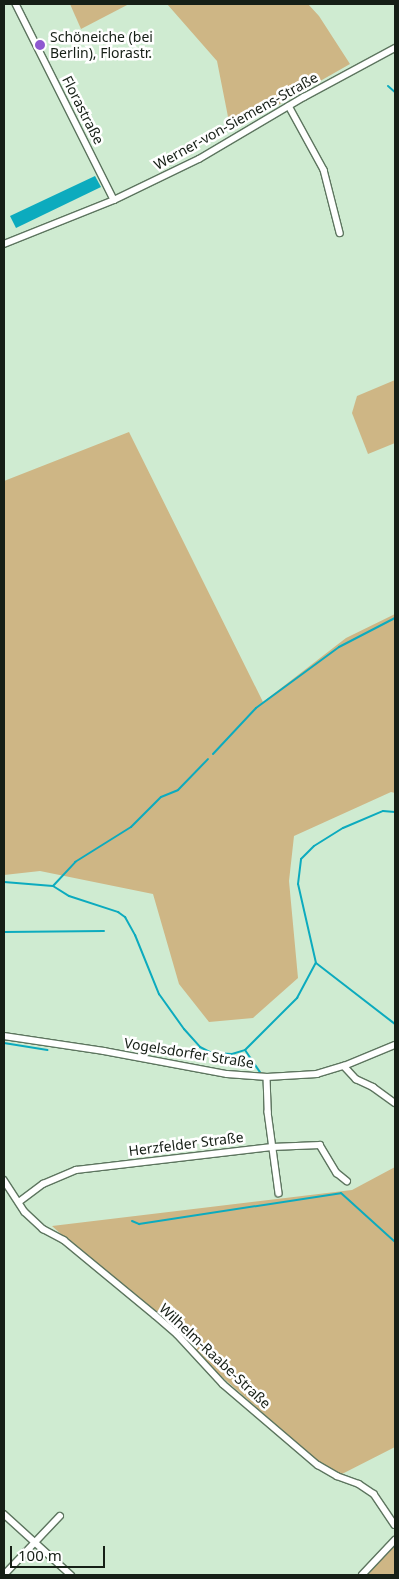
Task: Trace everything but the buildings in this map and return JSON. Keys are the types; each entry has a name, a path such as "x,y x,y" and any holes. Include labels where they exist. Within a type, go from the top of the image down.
{"street":[{"name":"Florastraße","path":"16,4 114,200"},
{"name":"Werner-von-Siemens-Straße","path":"4,244 114,200 207,156 289,106 395,48"},
{"path":"289,106 324,170 340,233"},
{"name":"Vogelsdorfer Straße","path":"4,1036 104,1051 227,1074 267,1078 302,1076 344,1066 395,1045"},
{"path":"344,1066 356,1079 373,1087 395,1103"},
{"path":"267,1078 272,1147 279,1194"},
{"name":"Herzfelder Straße","path":"19,1202 43,1184 76,1170 272,1147 320,1145 337,1173 347,1181"},
{"name":"Wilhelm-Raabe-Straße","path":"4,1180 6,1187 25,1212 43,1229 64,1240 156,1315 184,1341 224,1384 318,1465 337,1476 359,1484 374,1494 395,1526"},
{"path":"4,1514 71,1575"},
{"path":"4,1575 60,1516"},
{"path":"362,1575 395,1540"}],"shaded area":[{"path":"70,4 129,4 81,29"},
{"path":"167,4 308,4 319,16 350,64 231,132 217,61"},
{"path":"395,380 395,443 368,454 352,413 357,396"},
{"path":"129,432 263,702 346,638 395,614 395,793 391,792 294,836 289,881 298,978 253,1018 209,1022 179,984 153,894 40,871 4,875 4,481"},
{"path":"395,1167 395,1447 340,1475 319,1463 52,1226 352,1190"},
{"path":"395,1545 395,1575 366,1575"}],"water":[{"path":"95,176 101,187 16,228 10,216"}],"waterway":[{"path":"388,86 395,92"},
{"path":"213,754 256,708 339,647 395,618"},
{"path":"53,886 75,862 131,827 161,797 178,790 208,759"},
{"path":"4,882 53,886 69,896 118,912 125,917 135,935 159,994 184,1029 200,1047 212,1053 232,1054 245,1050 297,998 316,963 298,884 301,859 314,846 343,828 383,811 395,812"},
{"path":"4,932 104,931"},
{"path":"316,963 395,1024"},
{"path":"4,1043 47,1050"},
{"path":"245,1050 260,1072"},
{"path":"132,1221 139,1224 341,1193 395,1242"}],"place":[{"name":"Schöneiche (bei Berlin), Florastr.","path":"40,45"}]}
